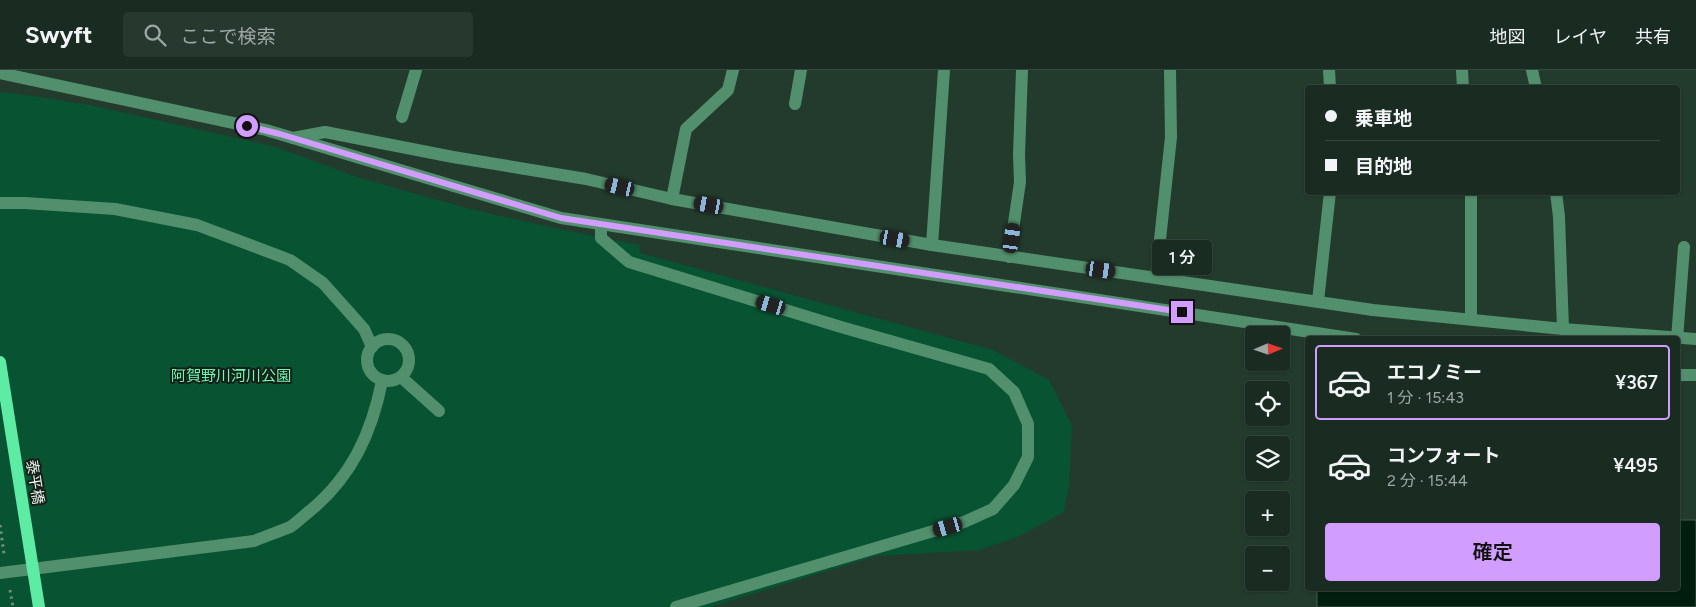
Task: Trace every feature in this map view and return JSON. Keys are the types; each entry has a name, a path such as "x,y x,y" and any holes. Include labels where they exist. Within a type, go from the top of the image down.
{"main road":[{"name":"泰平橋","path":"0,362 39,607"}],"street":[{"path":"402,117 416,70"},
{"path":"672,199 686,129 728,90 733,70"},
{"path":"795,104 801,70"},
{"path":"932,245 944,70"},
{"path":"1009,257 1020,182 1022,70"},
{"path":"1156,277 1171,137 1170,70"},
{"path":"1329,70 1330,85"},
{"path":"1462,70 1463,85"},
{"path":"1532,70 1535,85"},
{"path":"0,73 266,130 561,218 1336,336"},
{"path":"293,138 325,132 453,157 586,179 672,199 1009,257 1372,310 1643,336"},
{"path":"1318,301 1330,195"},
{"path":"1470,319 1472,195"},
{"path":"1556,195 1559,217 1563,329"},
{"path":"0,203 115,209 188,223 198,225 290,260 323,283 364,329 372,347"},
{"path":"601,224 601,238 629,262 841,327 990,369 1014,392 1028,424 1028,457 1014,486 993,509 964,522 676,607"},
{"path":"1677,336 1684,247"},
{"path":"392,339 404,346 410,359 406,372 402,377 388,382 376,378 368,366 369,352 378,342 392,339"},
{"path":"1680,339 1696,339"},
{"path":"1680,375 1696,376"},
{"path":"402,377 439,411"},
{"path":"0,574 254,541 291,526 318,504 349,469 366,437 374,416 382,381"}],"green space":[{"name":"阿賀野川河川公園","path":"0,92 94,106 276,147 360,178 466,208 639,245 640,253 993,350 1049,380 1072,426 1069,485 1064,512 1018,537 979,550 876,556 710,607 0,607"}],"shaded area":[{"path":"1680,520 1696,520 1696,607 1317,607 1317,591 1680,591"}],"route":[{"path":"247,126 280,134 561,218 1182,312"}]}
